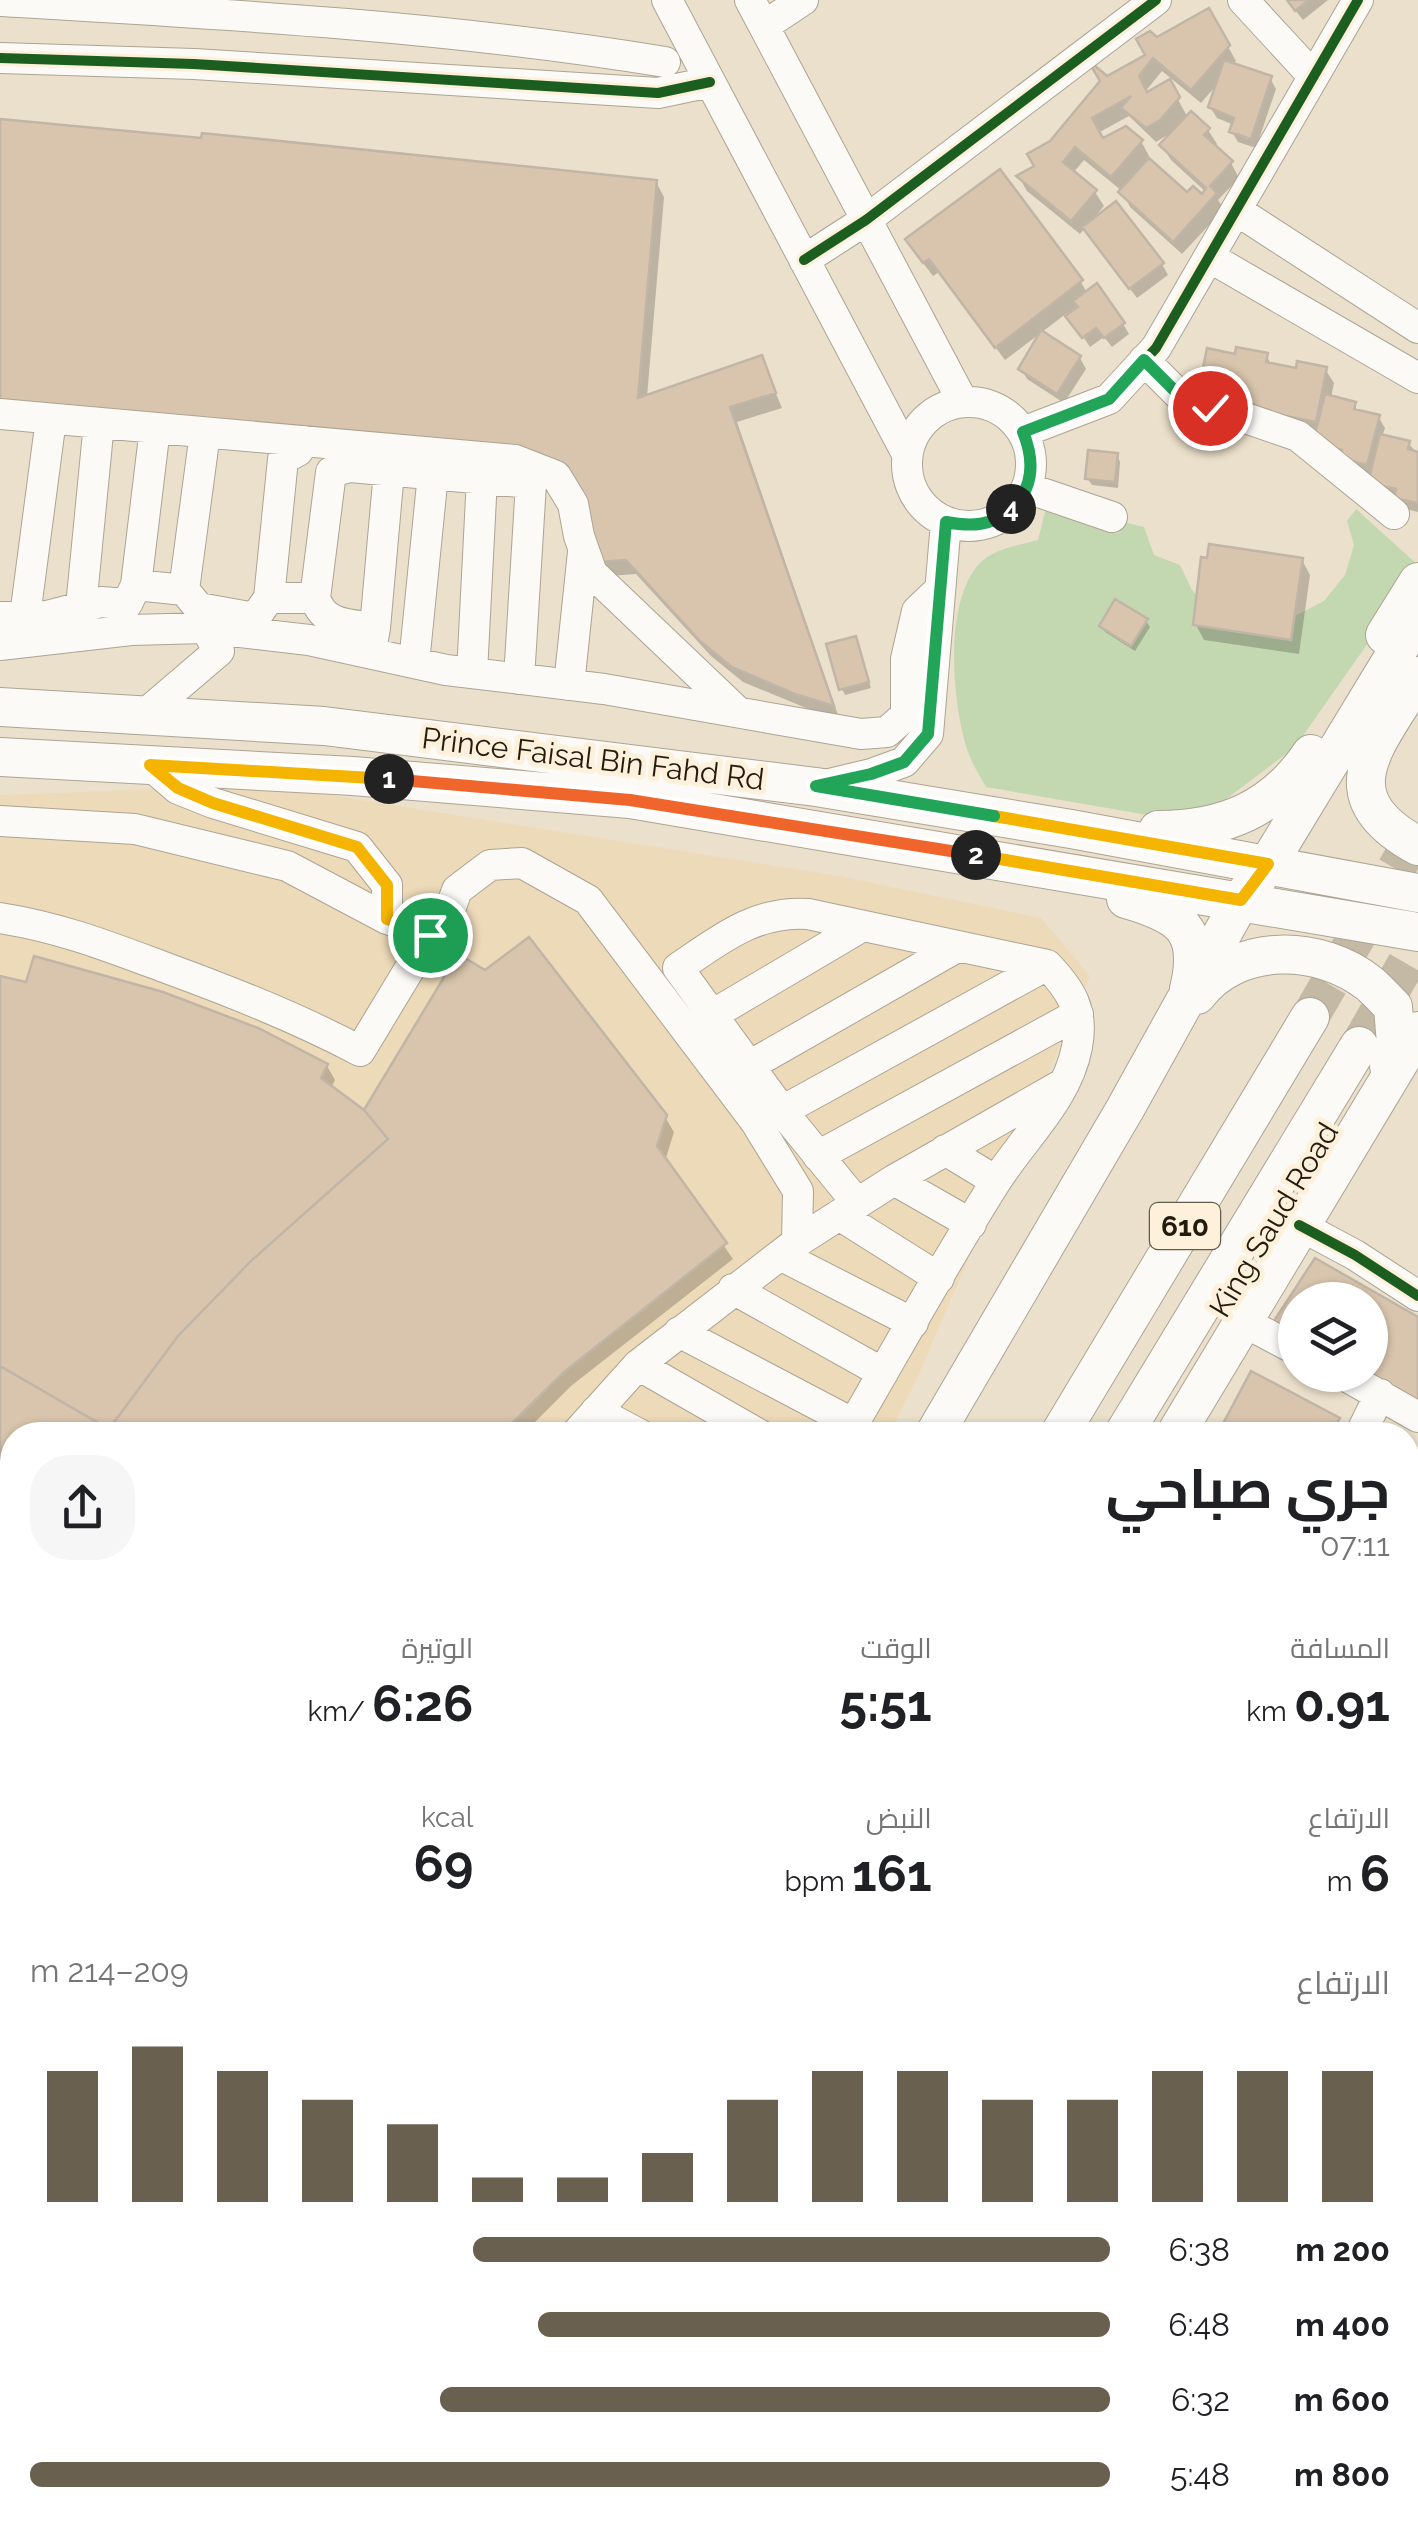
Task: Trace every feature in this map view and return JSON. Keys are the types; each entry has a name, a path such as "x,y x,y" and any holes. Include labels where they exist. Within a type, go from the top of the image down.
{"main road":[{"path":"1071,828 1181,830 1210,826 1270,801 1294,780 1418,582"},
{"path":"942,1422 1166,1038 1241,900 1268,864 1418,617"},
{"path":"1418,676 1372,754 1364,790 1372,812 1384,825 1418,846"},
{"name":"Prince Faisal Bin Fahd Rd","path":"0,707 324,726 816,786 1071,828 1418,893"},
{"name":"Prince Faisal Bin Fahd Rd","path":"0,757 353,776 630,800 1418,932"},
{"path":"974,855 1164,910 1178,921 1192,946 1192,976 1186,1001"},
{"path":"1166,1038 1208,981 1226,968 1269,954 1300,955 1347,971 1369,984 1393,1007 1396,1044 1383,1087"},
{"name":"610","path":"1068,1422 1310,1017"},
{"name":"King Saud Road","path":"1183,1422 1418,1031"},
{"name":"King Saud Road","path":"1131,1422 1358,1046"},
{"path":"1350,1141 1418,1056"}],"street":[{"path":"667,0 907,454"},
{"path":"804,0 757,13 962,402"},
{"path":"804,260 866,220 1156,0"},
{"path":"1243,0 1313,76"},
{"path":"1023,432 1109,399 1156,348 1358,0"},
{"path":"0,1 200,13 549,43 665,62"},
{"path":"0,58 214,65 658,94 710,82"},
{"path":"1236,210 1418,328"},
{"path":"1209,257 1418,378"},
{"path":"1144,360 1179,395 1298,436 1394,514"},
{"path":"980,402 997,408 1023,432 1032,468 1027,488 1002,517 965,526 946,522 928,511 915,495 908,475 907,454 926,419 943,407 980,402"},
{"path":"0,419 51,419 515,460 556,476 573,504 592,573 738,712"},
{"path":"51,419 13,616 47,616 100,602 127,604 136,585 155,428"},
{"path":"80,607 99,423"},
{"path":"205,432 184,590 198,608 255,618 269,598 283,460 304,441"},
{"path":"520,679 531,483 350,467 331,472 315,598 319,610 331,621 414,663 861,734 888,732 906,715 906,659 917,611 940,590"},
{"path":"372,641 389,470"},
{"path":"414,663 433,474"},
{"path":"472,673 482,478"},
{"path":"1027,488 1112,516"},
{"path":"816,786 904,762 928,734 946,522"},
{"path":"570,685 584,549"},
{"path":"136,585 184,590"},
{"path":"269,598 315,598"},
{"path":"0,645 131,630 205,628 309,640 372,641"},
{"path":"144,715 219,651 205,628"},
{"path":"150,765 178,788 195,796 357,847 387,885 387,919"},
{"path":"0,821 135,829 287,866 387,919 440,938 457,890 490,865 522,864 588,900 668,979 712,1015 818,1156 848,1209 939,1278"},
{"path":"668,979 725,936 781,912 808,914 1047,966 1069,988 1078,1014 1078,1044 1068,1081 996,1181 855,1422"},
{"path":"0,918 57,927 266,1005 360,1051 430,935"},
{"path":"712,1015 862,927"},
{"path":"749,1066 957,947"},
{"path":"782,1111 1047,966"},
{"path":"668,979 798,1190 790,1249"},
{"path":"818,1156 1078,1014"},
{"path":"586,1422 638,1364 733,1289 894,1180 1068,1081"},
{"path":"946,1150 996,1181"},
{"path":"894,1180 971,1224"},
{"path":"1299,1226 1355,1255 1418,1296"},
{"path":"790,1249 913,1323"},
{"path":"733,1289 883,1374"},
{"path":"1242,1321 1278,1340"},
{"path":"680,1332 839,1422"},
{"path":"638,1364 738,1422"},
{"path":"1376,1392 1418,1416"},
{"path":"1366,1422 1380,1394"},
{"path":"596,1411 616,1422"}],"shaded area":[{"path":"266,785 839,876 1041,918 1090,976 895,1422 0,1422 0,795"}],"green space":[{"path":"1047,504 1144,527 1154,555 1180,565 1192,590 1209,610 1287,620 1324,601 1345,575 1354,545 1347,521 1356,509 1418,565 1418,572 1295,747 1217,806 1159,817 986,787 968,752 958,708 954,654 960,602 968,580 985,558 1038,540"}],"building":[{"path":"1287,0 1309,0 1295,11"},
{"path":"1209,8 1230,45 1191,90 1153,58 1139,76 1147,92 1170,79 1180,97 1160,120 1146,128 1121,108 1131,96 1092,118 1103,138 1126,126 1143,140 1111,177 1075,147 1063,162 1097,190 1071,221 1016,176 1034,166 1027,154 1050,141 1100,81 1087,59 1107,76 1145,55 1136,39 1150,31 1157,37"},
{"path":"1224,60 1272,76 1251,139 1229,132 1234,118 1208,107"},
{"path":"1191,111 1210,128 1204,135 1233,161 1210,186 1217,193 1173,242 1118,192 1149,158 1187,192 1193,186 1202,194 1206,188 1159,145"},
{"path":"0,119 201,138 202,133 657,180 638,398 762,355 776,393 730,407 834,706 732,667 700,641 626,560 599,562 561,480 0,402"},
{"path":"1000,169 1083,280 995,348 929,259 923,263 905,239"},
{"path":"1116,201 1164,263 1129,289 1082,227"},
{"path":"1097,283 1125,323 1104,338 1096,328 1082,338 1065,316 1078,307 1073,301"},
{"path":"1041,330 1081,356 1057,394 1018,369"},
{"path":"1236,347 1268,353 1266,362 1296,368 1297,361 1327,367 1316,422 1197,398 1207,348 1235,354"},
{"path":"1325,394 1356,402 1354,409 1380,415 1367,465 1340,458 1342,450 1313,443"},
{"path":"1380,434 1410,441 1408,449 1418,452 1418,503 1394,498 1396,489 1368,483"},
{"path":"1088,450 1118,453 1115,482 1085,479"},
{"path":"1209,544 1303,558 1291,640 1193,625 1201,557 1207,558"},
{"path":"1115,599 1148,619 1131,646 1099,626"},
{"path":"856,636 869,682 839,690 826,644"},
{"path":"529,937 667,1115 657,1146 727,1243 564,1372 513,1422 114,1422 178,1336 251,1261 388,1139 364,1110 458,954 485,970"},
{"path":"34,956 163,992 258,1028 328,1064 321,1078 364,1110 388,1139 251,1261 178,1336 114,1422 97,1422 0,1366 0,976 26,982"},
{"path":"1315,1258 1357,1282 1299,1282"},
{"path":"1388,1300 1418,1317 1418,1405 1388,1386"},
{"path":"0,1366 97,1422 0,1422"},
{"path":"1251,1371 1278,1385 1278,1392 1291,1392 1340,1418 1338,1422 1224,1422"}],"tunnel":[{"path":"1310,1017 1418,831"},
{"path":"1359,1046 1418,943"}],"cycle path":[{"path":"804,260 866,220 1156,0"},
{"path":"1023,432 1109,399 1156,348 1358,0"},
{"path":"0,58 194,64 658,93 710,82"},
{"path":"816,787 904,762 928,734 946,522"},
{"path":"1299,1225 1418,1296"}],"route":[{"path":"430,935 387,919 387,885 357,847 253,812 213,803 178,788 150,765 353,776 630,800 1241,900 1268,864 816,786 904,762 928,734 946,522 984,524 1002,517 1017,504 1027,488 1032,468 1023,432 1109,399 1144,360 1179,395 1210,408"}]}
